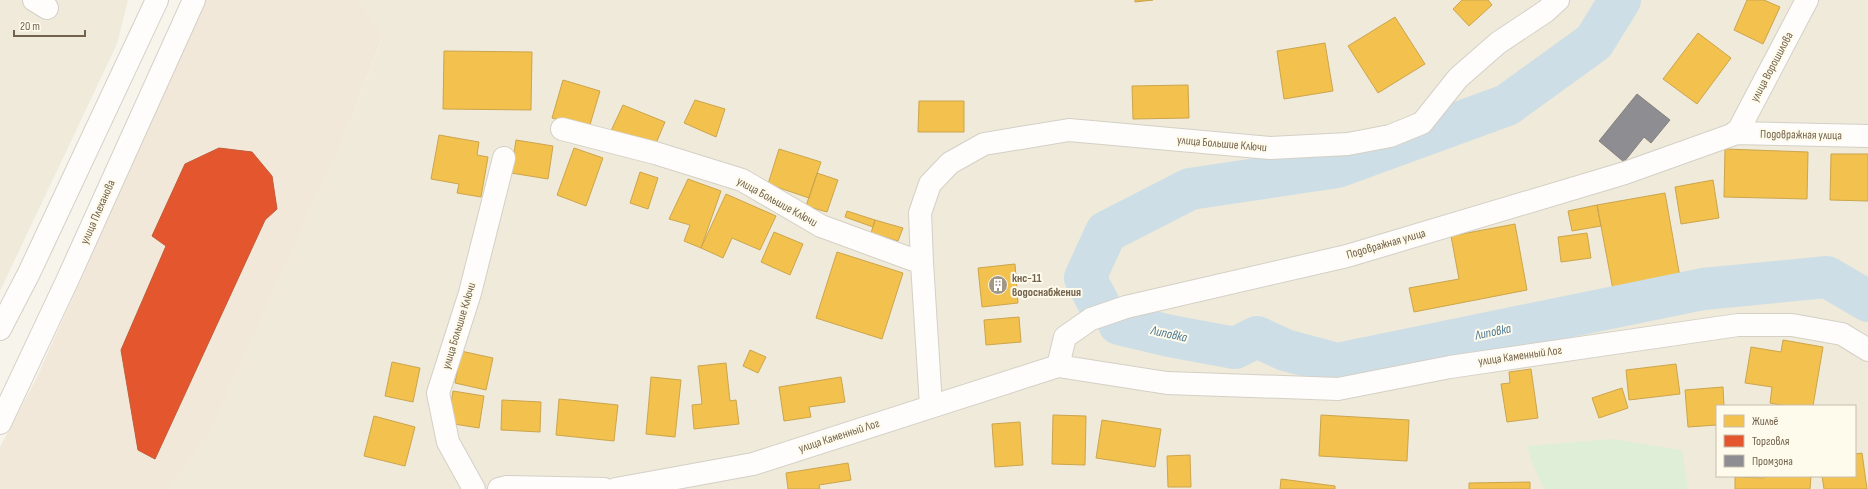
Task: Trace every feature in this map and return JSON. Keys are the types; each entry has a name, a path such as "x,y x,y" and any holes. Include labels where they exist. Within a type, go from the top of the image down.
{"street":[{"path":"0,329 29,273 157,0"},
{"name":"улица Плеханова","path":"0,424 67,281 194,0"},
{"name":"улица Большие Ключи","path":"931,406 920,214 930,184 950,163 984,144 1069,130 1270,148 1348,144 1390,136 1422,123 1458,78 1498,43 1546,11 1558,0"},
{"name":"улица Ворошилова","path":"1736,133 1806,0"},
{"name":"улица Большие Ключи","path":"562,129 655,153 742,180 821,226 922,263"},
{"name":"Подовражная улица","path":"1058,366 1065,337 1091,319 1126,307 1347,256 1625,173 1736,133 1868,136"},
{"name":"улица Большие Ключи","path":"474,489 448,442 438,393 470,293 504,158"},
{"name":"улица Каменный Лог","path":"616,489 753,464 1058,366 1167,383 1338,389 1450,367 1738,325 1792,325 1842,334 1868,350"},
{"path":"499,489 508,487 604,489"}],"shaded area":[{"path":"0,0 128,0 117,44 0,291"},
{"path":"206,0 359,0 383,35 346,133 210,433 168,489 0,489 0,447 37,377"},
{"path":"359,0 1868,0 1868,489 168,489 210,433 346,133 383,36"}],"green space":[{"path":"1612,439 1682,450 1688,489 1544,489 1532,462 1527,446"}],"building: Жильё":[{"path":"1135,0 1153,0 1135,2"},
{"path":"1462,0 1488,0 1492,5 1469,26 1453,9"},
{"path":"1747,0 1764,0 1780,7 1763,44 1734,30"},
{"path":"1395,17 1425,64 1378,93 1348,46"},
{"path":"1698,33 1731,58 1697,104 1663,79"},
{"path":"1325,43 1333,91 1284,99 1277,51"},
{"path":"444,51 532,52 531,110 443,109"},
{"path":"563,80 600,91 589,128 552,118"},
{"path":"1188,85 1189,118 1133,119 1132,86"},
{"path":"695,100 725,109 716,137 684,123"},
{"path":"919,101 964,101 964,132 918,132"},
{"path":"623,105 665,122 654,148 610,133"},
{"path":"439,135 479,142 477,155 488,157 481,197 457,193 459,184 431,179"},
{"path":"516,140 553,146 548,179 511,173"},
{"path":"574,148 603,158 586,206 557,195"},
{"path":"779,149 821,162 809,198 768,184"},
{"path":"1725,149 1808,152 1807,199 1724,197"},
{"path":"1831,154 1868,154 1868,201 1830,200"},
{"path":"640,172 658,178 648,209 630,203"},
{"path":"817,173 838,180 827,212 806,206"},
{"path":"688,179 721,191 701,248 684,241 690,225 669,219"},
{"path":"1713,180 1719,218 1681,224 1675,187"},
{"path":"1665,193 1681,283 1614,295 1597,205"},
{"path":"726,194 776,216 760,250 732,238 723,258 701,248"},
{"path":"1597,205 1601,226 1572,231 1568,211"},
{"path":"847,211 875,220 873,227 845,217"},
{"path":"875,220 903,228 898,241 871,233"},
{"path":"1515,224 1527,290 1414,312 1409,288 1459,279 1451,236"},
{"path":"774,232 803,244 790,275 761,262"},
{"path":"1587,233 1591,258 1561,262 1558,237"},
{"path":"837,252 903,273 882,339 816,318"},
{"name":"кнс-11 водоснабжения","path":"1015,264 1018,303 982,307 978,268"},
{"path":"1019,317 1021,342 986,345 984,320"},
{"path":"1783,340 1823,347 1813,405 1780,405 1770,403 1772,387 1745,383 1751,347 1781,352"},
{"path":"750,350 766,357 758,373 743,366"},
{"path":"461,351 493,358 486,390 455,383"},
{"path":"392,362 420,368 413,402 385,396"},
{"path":"726,363 730,401 736,400 739,424 694,429 692,405 702,404 698,366"},
{"path":"1676,364 1680,394 1629,400 1626,370"},
{"path":"1531,369 1538,418 1507,422 1501,384 1510,383 1509,372"},
{"path":"651,377 681,380 675,437 646,434"},
{"path":"841,377 845,402 809,407 811,417 784,421 779,387"},
{"path":"1723,387 1724,405 1716,405 1716,425 1688,427 1685,390"},
{"path":"1622,388 1628,408 1599,418 1592,398"},
{"path":"453,391 484,396 479,428 448,423"},
{"path":"559,399 618,405 614,441 556,435"},
{"path":"502,400 541,402 540,432 501,430"},
{"path":"1053,415 1086,416 1085,465 1052,464"},
{"path":"1321,415 1409,420 1407,461 1319,456"},
{"path":"374,416 415,427 405,466 364,456"},
{"path":"1102,420 1161,429 1155,467 1096,458"},
{"path":"1020,422 1023,465 995,467 992,424"},
{"path":"1862,453 1867,489 1824,489 1822,477 1856,477 1856,454"},
{"path":"1190,455 1191,487 1168,487 1167,456"},
{"path":"848,463 851,480 819,485 820,489 788,489 786,473"},
{"path":"1735,477 1811,477 1810,489 1735,489"},
{"path":"1281,479 1335,486 1335,489 1280,489"},
{"path":"1530,482 1530,489 1469,489 1469,483"}],"building: Торговля":[{"path":"219,148 252,152 272,176 277,209 265,220 155,459 138,450 121,350 166,246 152,236 185,164"}],"building: Промзона":[{"path":"1637,94 1670,120 1651,143 1644,137 1624,162 1599,141"}],"waterway":[{"name":"Липовка","path":"1099,304 1085,278 1106,232 1190,189 1337,167 1507,105 1594,42 1620,0"},
{"name":"Липовка","path":"1119,324 1170,336 1235,348 1257,337 1285,350 1337,364 1703,289 1827,277 1868,301"}],"place":[{"name":"кнс-11 водоснабжения","path":"998,285"}]}
